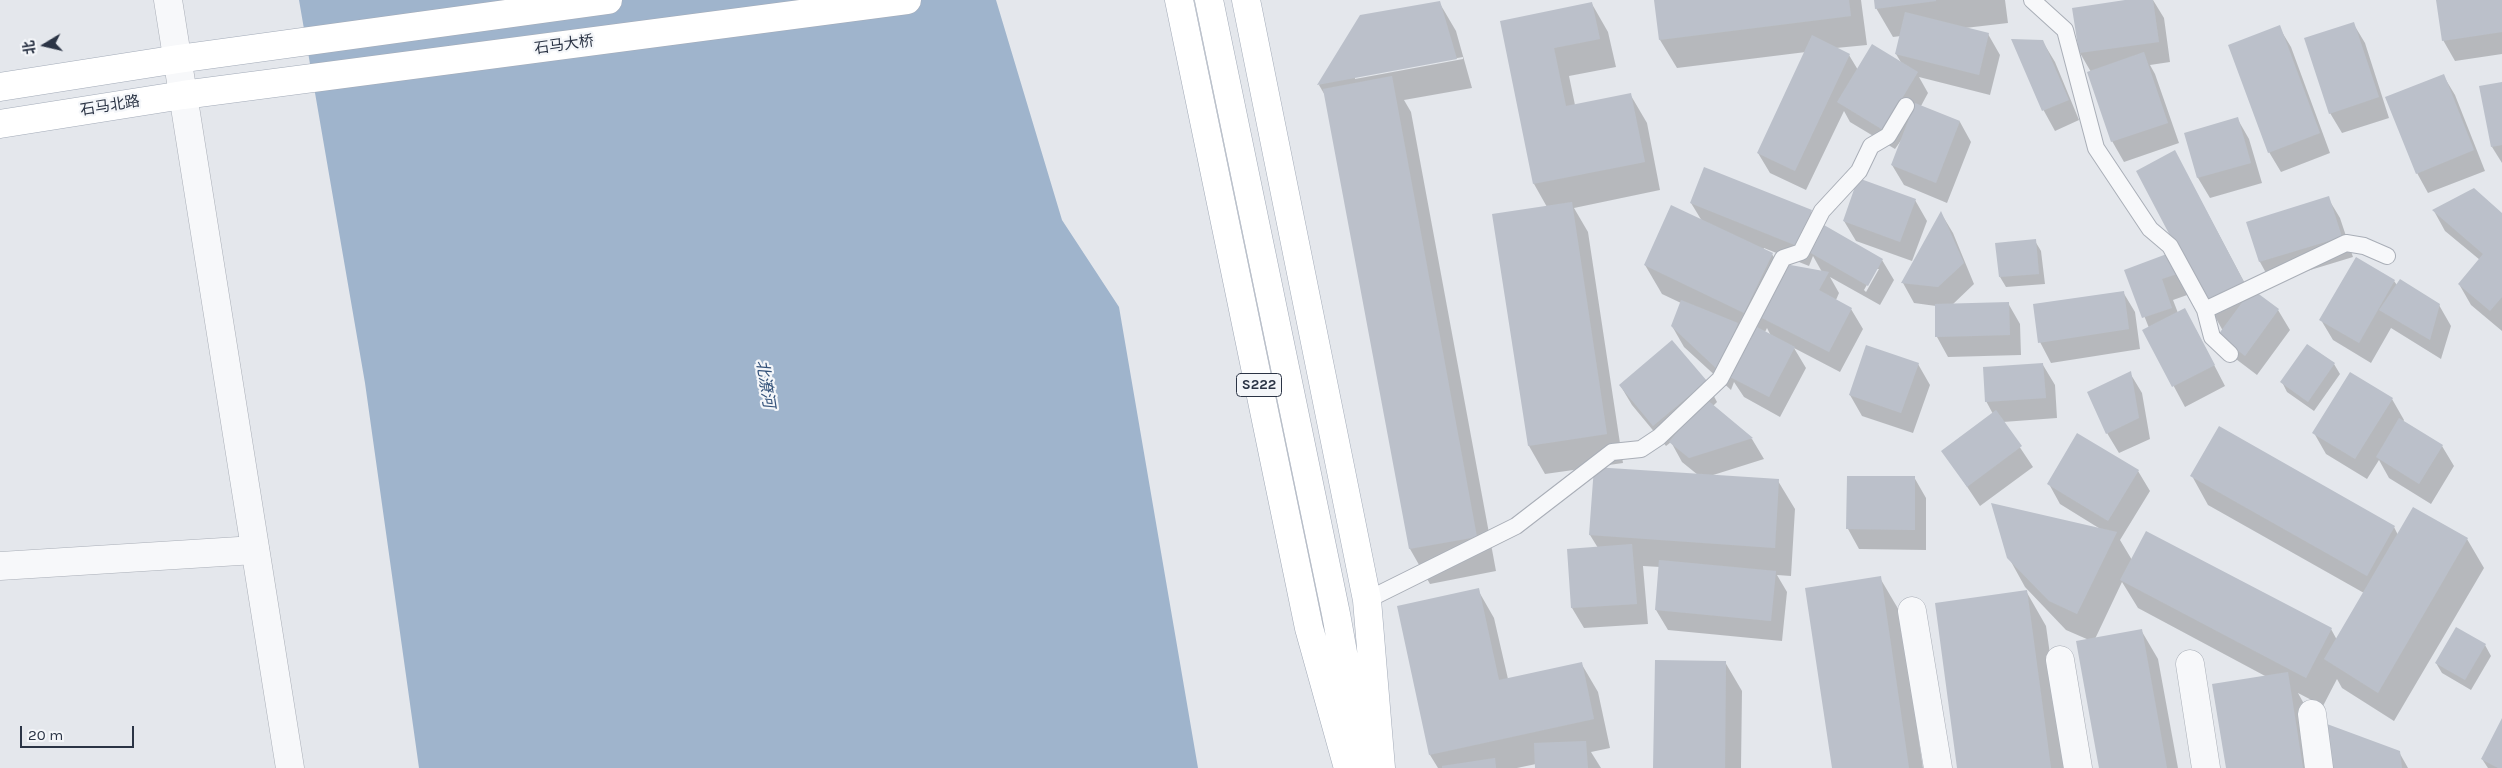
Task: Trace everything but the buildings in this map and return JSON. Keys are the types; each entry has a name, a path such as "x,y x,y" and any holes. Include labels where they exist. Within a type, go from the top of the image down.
{"main road":[{"path":"0,87 188,58 608,0"},
{"name":"石马大桥","path":"221,91 907,0"},
{"name":"S222","path":"1179,0 1309,628 1348,768"},
{"path":"1209,0 1336,614 1364,768"},
{"path":"1246,0 1367,600 1381,768"},
{"name":"石马北路","path":"0,124 183,95 221,91"}],"street":[{"path":"168,0 188,58 183,95 290,768"},
{"path":"0,566 255,550"},
{"path":"1912,611 1938,768"},
{"path":"2060,660 2078,768"},
{"path":"2190,664 2206,768"},
{"path":"2312,714 2319,768"}],"lane":[{"path":"2032,0 2065,30 2096,148 2150,229 2170,246 2205,310 2212,337 2230,354"},
{"path":"1367,600 1516,526 1612,452 1641,449 1660,437 1720,379 1783,258 1800,252 1822,211 1859,171 1871,146 1888,136 1906,106"},
{"path":"2205,310 2346,243 2364,246 2387,256"}],"water":[{"name":"北潦河","path":"299,0 996,0 1062,220 1119,307 1198,768 419,768 365,383"}]}
